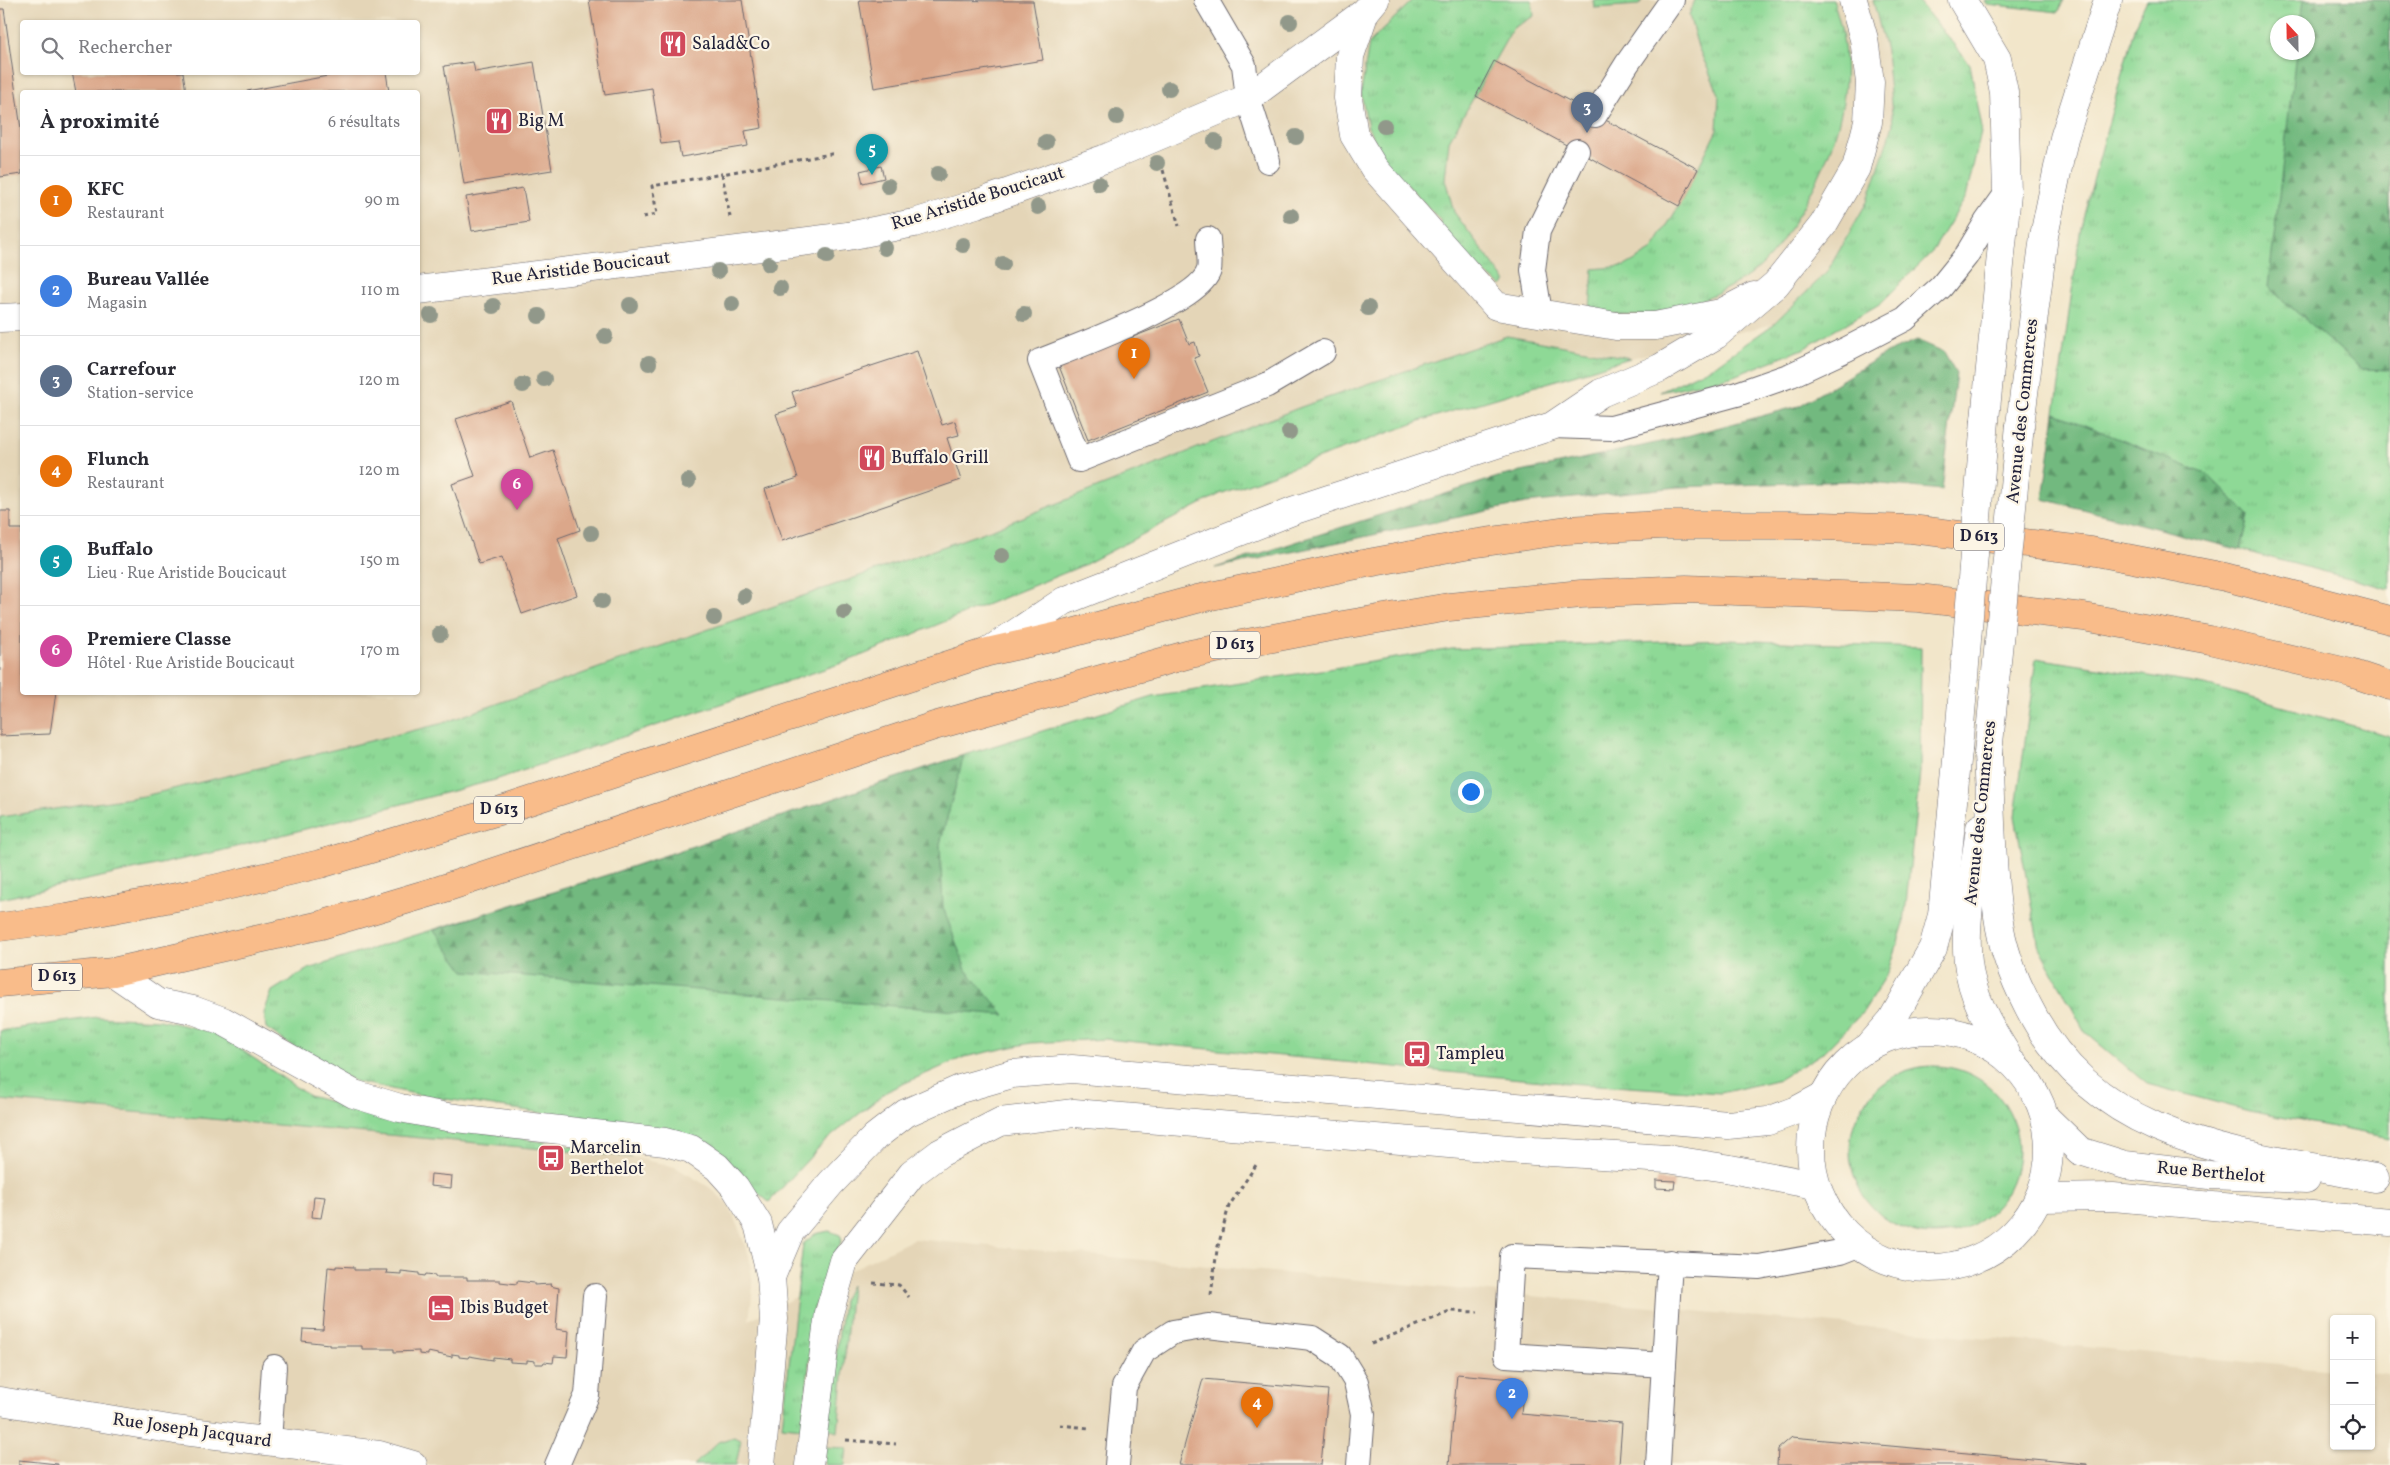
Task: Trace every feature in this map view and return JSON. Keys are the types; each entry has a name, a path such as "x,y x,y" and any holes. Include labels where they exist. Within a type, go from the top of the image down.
{"main road":[{"name":"D 613","path":"0,928 67,918 192,894 320,864 497,811 988,652 1068,634 1197,599 1341,568 1471,544 1567,530 1660,526 1792,524 1911,529 2091,551 2225,577 2388,618"},
{"name":"D 613","path":"0,983 113,972 340,920 560,850 934,726 1190,654 1450,607 1581,594 1686,589 1918,598 2084,617 2210,640 2351,673 2390,686"}],"street":[{"path":"988,652 1064,601 1295,510 1552,426 1602,393 1660,368 1716,335 1776,284 1823,225 1856,168 1868,122 1870,82 1864,38 1853,0"},
{"name":"Avenue des Commerces","path":"1869,1046 1892,1020 1933,948 1942,915 1958,750 1985,420 2007,193 2004,92 1997,59 1962,0"},
{"name":"Avenue des Commerces","path":"2010,1059 1988,1025 1974,988 1968,962 1967,936 1988,754 2020,425 2048,216 2064,138 2108,0"},
{"name":"Rue Aristide Boucicaut","path":"420,290 848,236 914,223 1104,159 1248,98 1370,6"},
{"path":"1370,6 1350,56 1348,98 1354,134 1374,168 1496,306 1616,326 1655,326 1721,313 1776,284"},
{"path":"0,318 20,318"},
{"path":"1988,754 1998,917 2013,972 2024,998 2036,1023 2059,1054 2112,1104 2145,1123 2209,1147 2382,1180"},
{"path":"113,972 158,1003 193,1010 223,1022 354,1094 391,1105 447,1117 665,1142 691,1149 717,1167 735,1187 758,1224 771,1277 774,1319 761,1465"},
{"path":"1916,1030 1942,1030 1966,1034 1982,1041 2010,1059 2033,1086 2047,1119 2050,1159 2040,1198 2024,1225 2000,1246 1973,1261 1933,1269 1894,1264 1858,1245 1832,1218 1815,1185 1810,1155 1812,1125 1823,1096 1842,1068 1869,1046 1892,1035 1916,1030"},
{"path":"771,1277 790,1232 831,1183 875,1136 906,1113 960,1089 1012,1074 1072,1069 1728,1125 1768,1121 1795,1111 1823,1096"},
{"path":"809,1465 829,1313 844,1261 912,1174 940,1154 1000,1122 1084,1114 1667,1160 1725,1168 1815,1185"},
{"name":"Rue Berthelot","path":"2047,1119 2080,1151 2124,1165 2210,1175 2291,1179 2382,1180"},
{"name":"Rue Berthelot","path":"2040,1198 2113,1197 2390,1222"},
{"name":"Rue Joseph Jacquard","path":"4,1403 175,1430 379,1455 413,1465"}],"lane":[{"path":"1206,0 1244,65 1248,98 1268,161"},
{"path":"1596,115 1627,64 1672,0"},
{"path":"1540,313 1533,270 1538,231 1577,151"},
{"path":"1552,426 1611,428 1737,394 1791,375 1905,319 1941,287 1966,256 2007,193"},
{"path":"1208,240 1209,270 1197,286 1152,316 1040,361 1079,460 1267,385 1322,352"},
{"path":"1664,1365 1506,1355 1512,1256 1759,1267 1840,1252 1858,1245"},
{"path":"1658,1465 1670,1262"},
{"path":"557,1465 587,1395 595,1296"},
{"path":"1117,1465 1124,1387 1144,1351 1173,1332 1208,1326 1312,1338 1340,1356 1356,1382 1362,1414 1359,1465"},
{"path":"269,1442 274,1367"}],"path":[{"path":"644,217 657,214 652,186 836,153"},
{"path":"722,174 736,250"},
{"path":"1211,1297 1216,1250 1229,1206 1260,1158"},
{"path":"866,1282 899,1285 909,1297"},
{"path":"1340,1356 1452,1310 1508,1313"},
{"path":"1060,1425 1098,1428"},
{"path":"842,1440 896,1444"}],"shaded area":[{"path":"0,0 1873,0 1886,51 1893,124 1868,200 1827,272 1774,324 1630,358 1507,336 1301,407 993,529 440,724 144,796 0,817"},
{"path":"0,1100 632,1157 675,1167 709,1187 725,1201 735,1218 749,1256 753,1287 749,1320 914,1239 2330,1370 2330,1450 2375,1450 2375,1373 2390,1375 2390,1465 0,1465"}],"green space":[{"path":"1413,0 1532,0 1534,16 1513,28 1449,141 1445,179 1454,212 1506,282 1502,286 1473,264 1436,228 1441,221 1386,162 1368,127 1361,93 1369,43"},
{"path":"1593,0 1642,0 1639,5 1594,8"},
{"path":"1695,0 1833,0 1841,29 1845,57 1845,84 1841,111 1834,137 1825,163 1793,224 1776,250 1754,272 1717,293 1668,310 1652,313 1612,314 1590,309 1593,269 1625,266 1651,251 1679,206 1717,130 1719,94 1698,47 1689,15"},
{"path":"1873,0 1917,0 1970,64 1982,128 1966,197 1932,252 1881,303 1803,349 1731,377 1660,392 1714,366 1774,324 1827,272 1868,200 1893,124 1886,51"},
{"path":"1985,0 2064,0 2058,12 1987,4"},
{"path":"2147,0 2390,0 2390,589 2241,550 2249,515 2055,413 2081,226 2135,25"},
{"path":"2303,0 2390,0 2390,370 2361,369 2268,287 2295,60 2315,60 2315,15 2301,15"},
{"path":"1507,336 1630,358 1423,420 1220,494 1084,565 848,661 495,780 220,851 0,899 0,817 144,796 440,724 993,529 1301,407"},
{"path":"1917,340 1944,352 1956,373 1942,490 1851,481 1678,487 1526,503 1215,568 1498,477 1679,438 1799,406 1886,353"},
{"path":"2055,413 2208,475 2249,515 2241,550 2043,499"},
{"path":"1725,640 1921,647 1920,772 1904,923 1889,971 1863,1012 1824,1052 1780,1079 1721,1093 1552,1082 1105,1039 1031,1043 964,1057 889,1090 824,1142 769,1202 723,1163 673,1132 425,1096 357,1082 319,1065 266,1028 264,1013 272,991 308,969 607,875 964,755 1153,697 1452,649"},
{"path":"2036,658 2205,685 2390,736 2390,1138 2249,1111 2147,1084 2085,1032 2039,947 2015,816"},
{"path":"964,755 940,844 943,907 966,970 1005,1015 464,971 434,930 607,875"},
{"path":"97,1017 160,1020 217,1033 309,1096 369,1112 632,1157 0,1100 0,1031"},
{"path":"1942,1066 1966,1072 1994,1090 2012,1118 2017,1134 2017,1166 2012,1182 1994,1210 1981,1220 1958,1231 1926,1234 1910,1231 1894,1224 1880,1215 1869,1204 1853,1174 1850,1142 1853,1126 1860,1110 1869,1096 1880,1085 1910,1069"},
{"path":"829,1231 840,1235 842,1239 814,1309 803,1428 782,1426 803,1244 815,1234"},
{"path":"851,1285 838,1432 827,1429 843,1301"},
{"path":"734,1437 741,1440 736,1465 694,1465 718,1442"},
{"path":"824,1447 847,1448 845,1465 825,1465"}],"building":[{"name":"Salad&Co","path":"589,0 742,0 762,128 745,131 748,146 681,157 678,142 661,144 652,88 605,95"},
{"path":"859,0 1033,1 1043,60 874,88"},
{"path":"0,9 4,9 20,122 20,174 0,177"},
{"path":"1494,61 1698,169 1679,206 1476,96"},
{"name":"Big M","path":"473,62 475,72 534,62 552,170 464,184 444,66"},
{"path":"73,75 183,75 186,90 76,90"},
{"path":"333,75 386,75 389,90 252,90"},
{"path":"881,166 884,178 863,183 860,171"},
{"path":"523,188 529,222 472,231 466,197"},
{"path":"1179,319 1189,344 1195,342 1199,356 1194,358 1208,392 1088,440 1059,366"},
{"name":"Buffalo Grill","path":"917,351 942,425 955,421 959,435 947,438 961,480 782,541 765,489 798,478 776,414 797,407 792,392"},
{"path":"511,401 530,458 553,450 580,530 558,538 577,595 522,614 502,557 479,564 452,484 475,476 456,419"},
{"path":"0,511 10,511 10,529 20,529 20,695 56,695 50,734 0,736"},
{"path":"431,1174 452,1176 451,1188 430,1186"},
{"path":"1656,1180 1675,1181 1674,1189 1656,1188"},
{"path":"314,1196 325,1197 321,1218 312,1217"},
{"name":"Ibis Budget","path":"336,1266 354,1267 354,1270 387,1270 386,1273 401,1274 401,1271 419,1273 419,1275 425,1276 426,1274 435,1275 435,1277 467,1277 467,1280 500,1280 500,1282 517,1284 517,1281 534,1283 534,1285 551,1284 550,1286 559,1288 556,1329 569,1331 567,1357 554,1356 553,1363 535,1364 535,1361 527,1360 527,1363 510,1362 510,1359 493,1357 493,1360 469,1356 468,1358 459,1357 459,1355 452,1354 452,1357 428,1352 428,1355 419,1354 419,1351 394,1352 394,1349 362,1349 362,1346 329,1346 329,1344 302,1341 303,1329 323,1330 328,1267 336,1268"},
{"path":"1457,1374 1524,1380 1521,1414 1622,1423 1619,1465 1449,1465"},
{"path":"1203,1379 1328,1390 1321,1465 1179,1465"},
{"path":"1792,1437 2087,1465 1777,1465 1778,1449"},
{"path":"19,1460 58,1464 58,1465 19,1465"}],"place":[{"name":"Salad&Co","path":"673,44"},
{"name":"Big M","path":"499,121"},
{"name":"Carrefour","path":"1587,133"},
{"name":"Buffalo","path":"872,175"},
{"name":"KFC","path":"1134,379"},
{"name":"Buffalo Grill","path":"872,458"},
{"name":"Premiere Classe","path":"517,510"},
{"name":"Tampleu","path":"1417,1054"},
{"name":"Marcelin Berthelot","path":"551,1158"},
{"name":"Ibis Budget","path":"441,1308"},
{"name":"Bureau Vallée","path":"1512,1419"},
{"name":"Flunch","path":"1257,1428"}]}
